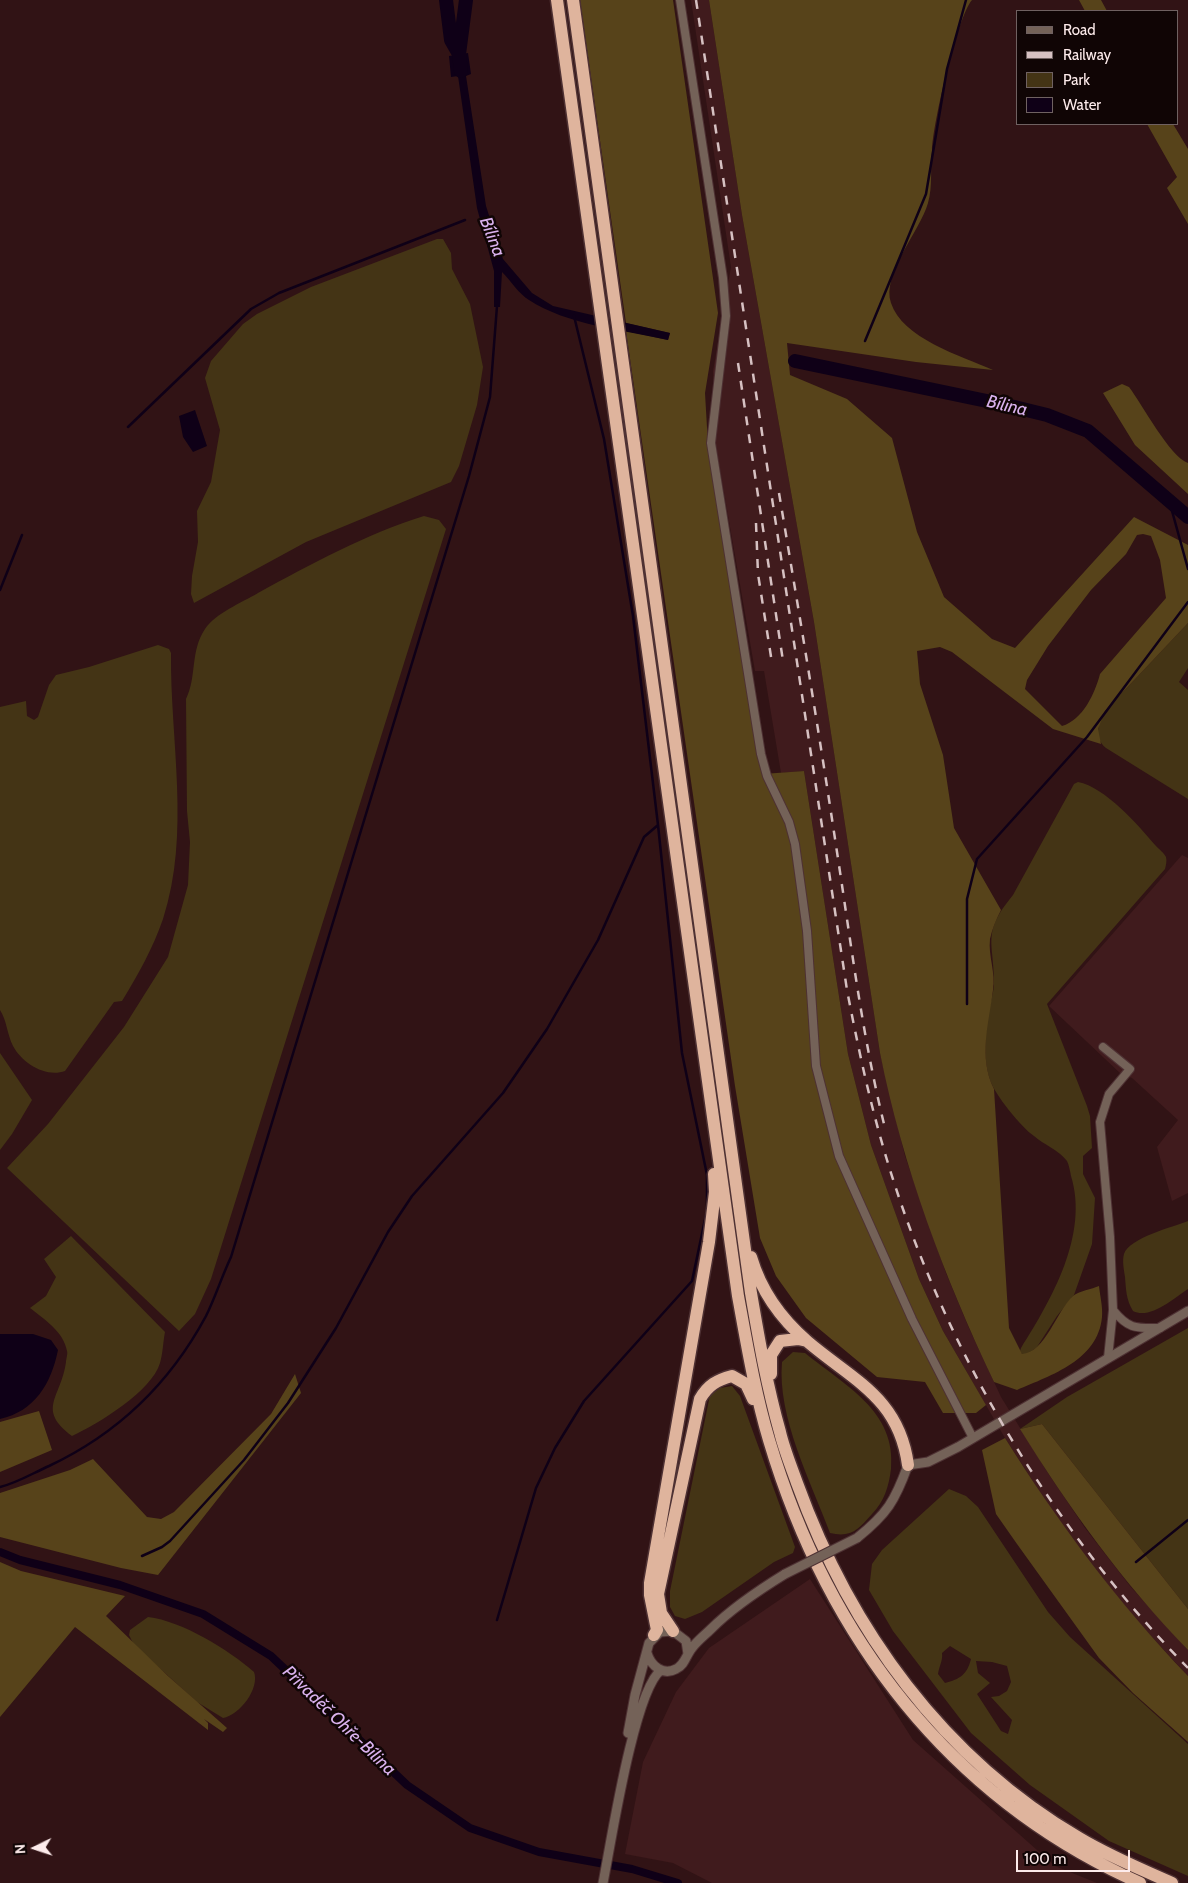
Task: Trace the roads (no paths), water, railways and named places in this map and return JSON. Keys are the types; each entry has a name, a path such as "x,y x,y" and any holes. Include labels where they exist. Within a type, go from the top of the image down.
{"highway":[{"path":"557,0 738,1296 751,1367 774,1436"},
{"path":"573,0 741,1229 774,1436 785,1489 819,1571 867,1655 904,1704 938,1743 984,1786 1025,1818 1071,1848 1140,1883"},
{"path":"654,1635 657,1630 650,1595 650,1583 707,1252 714,1192 711,1102"},
{"path":"741,1229 764,1291 783,1318 807,1342 864,1384 890,1412 905,1444 908,1465"},
{"path":"774,1436 770,1369 771,1355 780,1341 798,1339 807,1342"},
{"path":"678,1634 661,1613 658,1594 700,1399 706,1389 715,1382 732,1376 746,1384 774,1436 833,1570 856,1613 883,1656 914,1697 948,1735 987,1771 1042,1814 1078,1838 1116,1858 1172,1883"}],"street":[{"path":"680,0 723,278 726,316 712,443 761,754 767,776 789,822 800,872 807,931 816,1066 839,1156 912,1319 973,1438"},
{"path":"1103,1047 1130,1069 1109,1094 1100,1122 1110,1237 1113,1310 1108,1358"},
{"path":"1113,1310 1121,1321 1133,1328 1160,1328"},
{"path":"603,1882 620,1796 642,1702 656,1674 661,1670 677,1669 712,1627 750,1596 785,1574 857,1538 879,1521 896,1497 908,1465 928,1462 973,1438 1188,1311"},
{"path":"620,1796 635,1695 649,1643 654,1635 667,1630 693,1637 712,1627"},
{"path":"678,1634 687,1645 688,1654"},
{"path":"647,1653 653,1665 661,1670"}],"water":[{"path":"468,53 471,74 466,76 486,206 503,259 532,293 553,306 670,333 668,340 596,326 561,315 525,297 502,272 500,307 494,307 494,271 477,208 458,76 451,77 449,56"},
{"path":"195,410 207,446 193,452 183,437 179,416"},
{"path":"0,1334 33,1334 51,1340 58,1350 51,1374 40,1394 23,1410 0,1419"}],"waterway":[{"name":"Bílina","path":"446,0 451,40 459,54"},
{"name":"Bílina","path":"461,71 459,54 466,0"},
{"path":"865,341 926,194 947,69 966,0"},
{"path":"128,427 251,309 279,293 465,220"},
{"path":"0,1487 19,1480 74,1453 119,1422 140,1404 176,1363 192,1340 206,1316 231,1257 469,476 490,397 497,306"},
{"path":"142,1556 162,1547 170,1541 244,1460 288,1403 336,1328 388,1232 412,1196 503,1093 547,1029 598,940 644,837 658,825 633,616 604,439 574,316"},
{"name":"Bílina","path":"795,361 1006,405 1047,415 1088,431 1188,517"},
{"path":"1169,500 1188,569"},
{"path":"0,590 22,535"},
{"path":"967,1004 967,899 977,859 1087,737 1188,602"},
{"path":"497,1620 536,1488 555,1448 584,1401 692,1281 707,1210 707,1175 682,1053 658,825"},
{"path":"1136,1562 1188,1520"},
{"name":"Přivaděč Ohře-Bílina","path":"0,1552 20,1560 120,1585 203,1614 271,1656 407,1785 470,1828 539,1852 632,1869 678,1883"}],"railway":[{"path":"696,0 847,990 875,1118 887,1160 911,1230 939,1299 971,1367 1007,1432 1047,1495 1091,1556 1138,1613 1188,1668"},
{"path":"738,363 783,661"},
{"path":"779,493 863,1022 884,1124"},
{"path":"756,523 758,574 772,663"}]}
